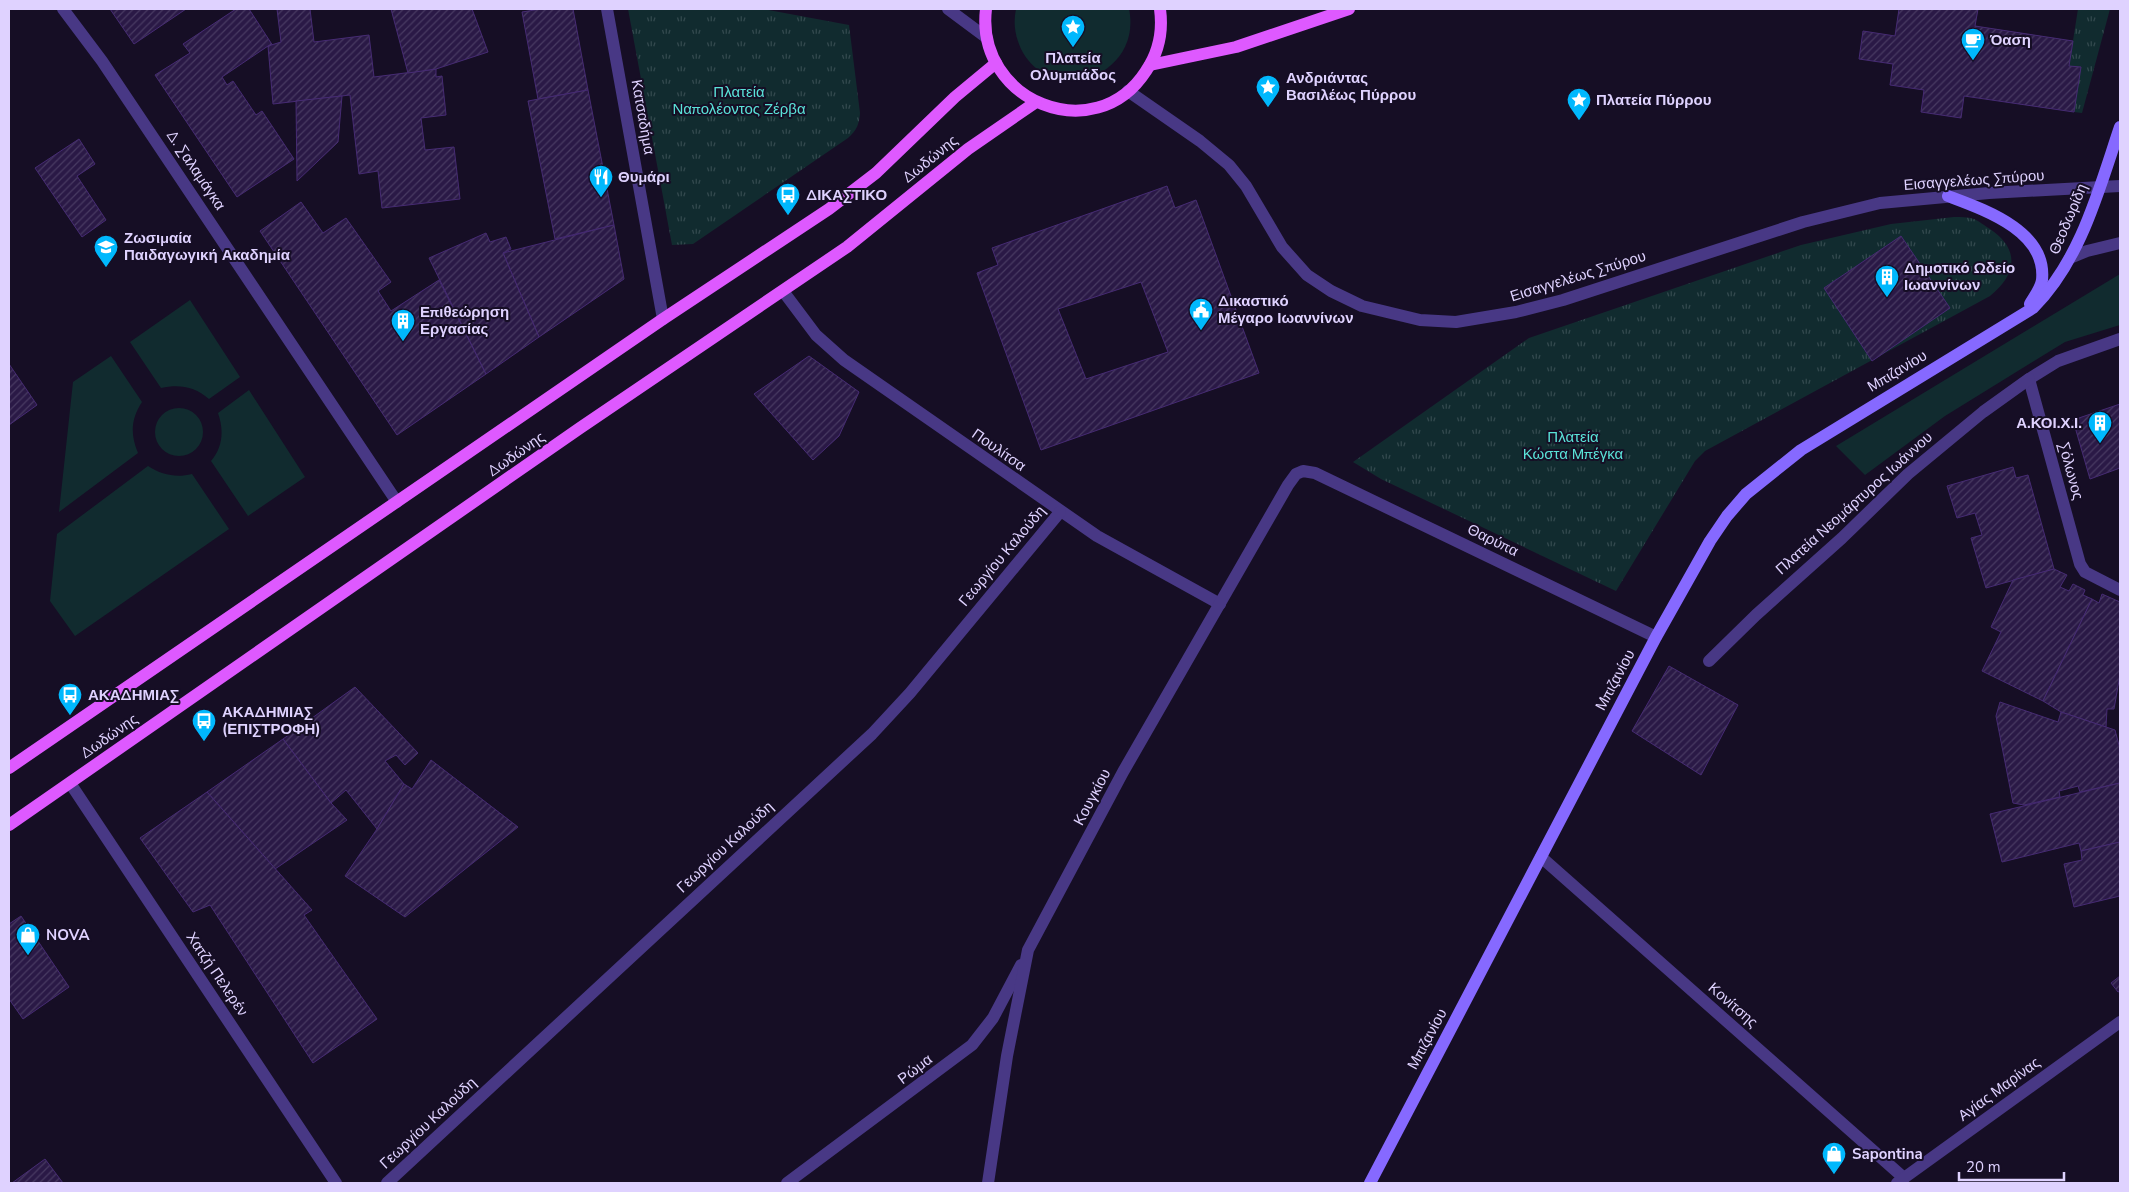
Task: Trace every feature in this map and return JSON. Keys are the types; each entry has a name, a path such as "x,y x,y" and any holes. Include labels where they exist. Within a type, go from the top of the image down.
{"main road":[{"path":"986,9 987,38 996,64 1012,86 1036,102 1056,108 1076,110 1104,105 1128,91 1143,76 1150,65 1160,40 1160,9"},
{"path":"1150,65 1236,47 1349,9"},
{"name":"Δωδώνης","path":"9,768 663,319 846,197 876,173 955,97 996,64"},
{"name":"Δωδώνης","path":"9,825 580,428 847,247 968,149 1036,102"},
{"name":"Θεοδωρίδη","path":"2025,313 2033,308 2050,289 2070,258 2099,188 2120,127"},
{"path":"1948,196 1995,216 2024,236 2038,254 2042,267 2042,282 2025,313"},
{"name":"Μπιζανίου","path":"1370,1183 1656,637 1719,526 1742,499 1764,478 1801,450 2025,313"}],"street":[{"name":"Δ. Σαλαμάγκα","path":"63,9 102,60 398,502"},
{"name":"Κατσαδήμα","path":"607,9 663,319"},
{"path":"948,9 987,38"},
{"name":"Εισαγγελέως Σπύρου","path":"1128,91 1200,141 1229,165 1246,186 1282,248 1307,275 1330,291 1362,306 1420,320 1456,322 1516,312 1563,300 1829,214 1880,203 1948,196 2120,186"},
{"path":"2070,258 2087,251 2120,243"},
{"name":"Πουλίτσα","path":"783,291 816,335 844,360 1060,512 1097,536 1220,604"},
{"path":"2029,379 2058,361 2120,339"},
{"name":"Σόλωνος","path":"2029,379 2080,564 2085,572 2120,590"},
{"name":"Πλατεία Νεομάρτυρος Ιωάννου","path":"1709,661 1908,474 1961,430 2029,379"},
{"name":"Κουγκίου","path":"988,1183 1007,1056 1028,950 1123,772 1288,485 1296,474 1304,471 1315,473"},
{"name":"Θαρύπα","path":"1315,473 1656,637"},
{"name":"Γεωργίου Καλούδη","path":"387,1183 872,734 910,693 1060,512"},
{"name":"Χατζή Πελερέν","path":"70,783 336,1183"},
{"name":"Κονίτσης","path":"1541,857 1900,1180"},
{"name":"Ρώμα","path":"787,1183 972,1045 993,1018 1028,950"},
{"name":"Αγίας Μαρίνας","path":"1900,1180 2120,1022"}],"green space":[{"name":"Πλατεία Ναπολέοντος Ζέρβα","path":"628,9 763,9 849,25 860,113 857,127 848,138 693,244 672,245"},
{"name":"Πλατεία Ολυμπιάδος","path":"1016,9 1129,9 1130,32 1122,52 1109,67 1092,77 1072,81 1053,78 1035,68 1021,49 1015,29"},
{"path":"2078,9 2110,9 2082,113 2074,112 2080,68 2069,66"},
{"name":"Πλατεία Κώστα Μπέγκα","path":"1967,217 1976,220 2000,237 2007,245 2011,262 2010,271 1999,288 1990,296 1705,451 1695,461 1616,591 1381,479 1353,462 1529,338 1801,245 1891,224"},
{"path":"2120,274 2120,325 2065,342 1945,416 1865,475 1836,446"},
{"path":"190,300 240,377 209,399 193,389 175,386 161,388 130,342"},
{"path":"111,356 142,402 138,408 133,427 138,453 59,512 73,382"},
{"path":"249,390 305,477 248,516 211,461 218,450 222,432 218,413"},
{"path":"179,408 188,410 196,415 201,423 203,432 201,441 196,449 188,454 179,456 170,454 162,449 157,441 155,432 157,423 162,415 170,410"},
{"path":"148,466 169,475 192,474 229,529 75,636 50,601 57,534"}],"building":[{"path":"110,9 186,9 134,44"},
{"path":"236,9 249,9 273,46 268,46 222,77 227,85 233,81 256,115 262,111 294,159 237,197 155,75 190,53 183,44"},
{"path":"277,9 310,9 314,42 369,35 374,77 436,69 436,77 442,76 446,115 421,118 425,150 454,147 460,199 382,208 378,171 359,174 350,95 273,104 268,46 281,42"},
{"path":"391,9 472,9 488,52 436,69 408,73"},
{"path":"541,9 573,9 588,90 538,99 522,12"},
{"name":"Όαση","path":"1899,9 1978,9 1975,26 2073,41 2069,66 2081,67 2074,112 1964,96 1961,118 1921,112 1924,90 1890,85 1893,64 1859,59 1863,31 1895,36"},
{"path":"588,90 614,225 555,239 528,101"},
{"path":"342,96 338,142 297,181 296,101"},
{"path":"79,139 95,164 77,176 106,220 82,237 35,168"},
{"name":"Δικαστικό Μέγαρο Ιωαννίνων","path":"1167,186 1175,208 1196,200 1259,373 1041,450 977,273 998,265 992,248","holes":["1141,282 1168,352 1086,379 1058,309"]},
{"name":"Επιθεώρηση Εργασίας","path":"301,202 323,233 346,218 391,282 378,291 391,311 439,280 486,374 397,435 260,231"},
{"path":"614,225 624,279 539,337 503,253"},
{"path":"486,233 490,242 506,237 511,249 503,253 539,337 486,374 429,258"},
{"name":"Δημοτικό Ωδείο Ιωαννίνων","path":"1901,236 1950,308 1872,361 1824,288"},
{"path":"809,356 859,392 839,436 813,460 754,394"},
{"path":"9,364 37,405 9,425"},
{"name":"Α.ΚΟΙ.Χ.Ι.","path":"2120,404 2120,468 2090,479 2073,420"},
{"path":"2013,467 2016,478 2028,475 2054,569 1986,588 1971,538 1982,535 1975,513 1957,518 1947,486"},
{"path":"2054,569 2067,575 2060,587 2069,591 2073,584 2085,590 2083,595 2092,599 2043,701 1982,671 2001,632 1991,627 2013,580"},
{"path":"2102,594 2120,602 2120,675 2114,709 2107,709 2106,727 2061,712 2043,701 2092,599 2099,603"},
{"path":"1669,666 1738,705 1701,775 1632,731"},
{"path":"355,687 418,753 405,765 396,755 385,761 404,784 377,829 346,790 331,803 283,739"},
{"path":"2000,702 2058,722 2061,712 2115,730 2120,749 2120,783 2080,792 2078,786 2059,791 2060,797 2024,805 2013,803 1996,716"},
{"path":"283,739 331,803 347,820 275,869 207,792"},
{"path":"431,760 518,827 405,917 345,876 377,829 404,784 412,789"},
{"path":"2120,783 2120,842 2081,851 2079,843 2002,862 1990,814"},
{"path":"207,792 312,910 304,915 377,1019 313,1063 210,905 193,912 140,838"},
{"path":"2120,842 2120,896 2074,907 2064,864 2082,860 2081,851"},
{"name":"NOVA","path":"21,916 69,987 23,1019 9,999 9,924"},
{"path":"2120,976 2120,991 2118,992 2111,983"},
{"path":"45,1159 63,1183 12,1183"}],"place":[{"name":"Πλατεία Ολυμπιάδος","path":"1073,48"},
{"name":"Όαση","path":"1973,61"},
{"name":"Ανδριάντας Βασιλέως Πύρρου","path":"1268,108"},
{"name":"Πλατεία Πύρρου","path":"1579,121"},
{"name":"Θυμάρι","path":"601,198"},
{"name":"ΔΙΚΑΣΤΙΚΟ","path":"788,216"},
{"name":"Ζωσιμαία Παιδαγωγική Ακαδημία","path":"106,268"},
{"name":"Δημοτικό Ωδείο Ιωαννίνων","path":"1887,298"},
{"name":"Δικαστικό Μέγαρο Ιωαννίνων","path":"1201,331"},
{"name":"Επιθεώρηση Εργασίας","path":"403,342"},
{"name":"Α.ΚΟΙ.Χ.Ι.","path":"2100,444"},
{"name":"ΑΚΑΔΗΜΙΑΣ","path":"70,716"},
{"name":"ΑΚΑΔΗΜΙΑΣ (ΕΠΙΣΤΡΟΦΗ)","path":"204,742"},
{"name":"NOVA","path":"28,956"},
{"name":"Sapontina","path":"1834,1175"}]}
